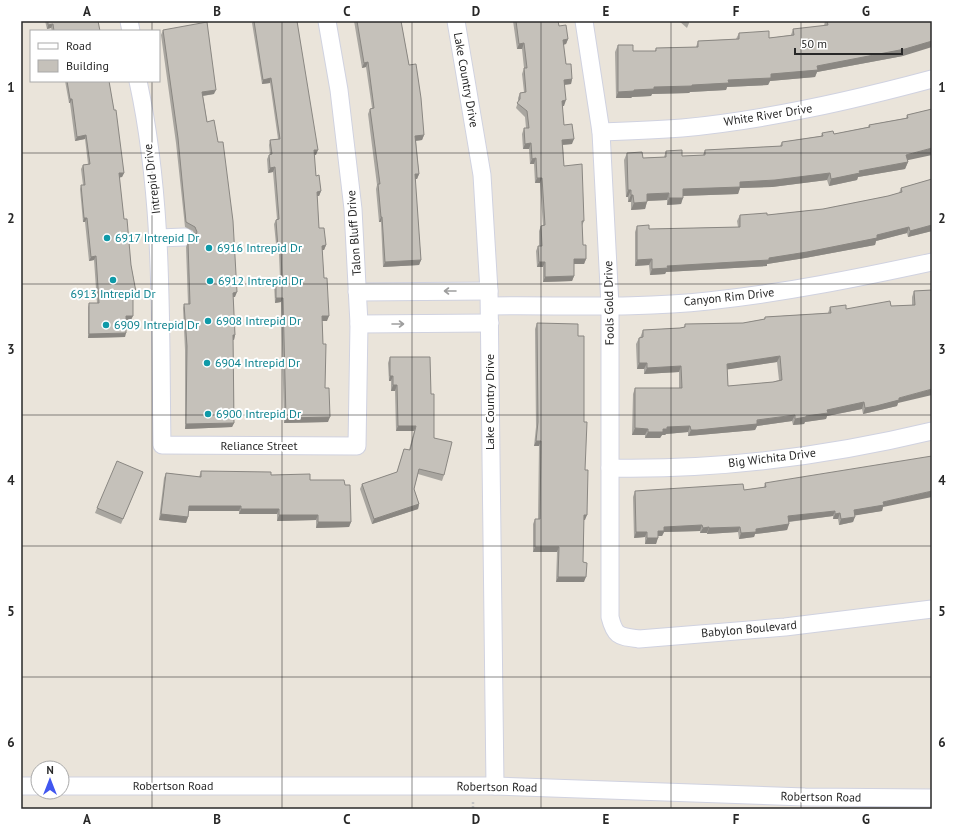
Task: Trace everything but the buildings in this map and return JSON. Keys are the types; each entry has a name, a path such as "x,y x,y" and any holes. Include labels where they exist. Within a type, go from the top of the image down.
{"street":[{"name":"Talon Bluff Drive","path":"327,21 340,90 353,209 359,324 357,446"},
{"name":"Lake Country Drive","path":"456,21 482,175 489,307 491,572 496,786"},
{"name":"Fools Gold Drive","path":"584,21 601,132 610,306 610,586"},
{"name":"White River Drive","path":"601,132 682,128 783,114 858,99 932,79"},
{"name":"Intrepid Drive","path":"138,82 152,168 160,267 162,445"},
{"path":"158,238 185,237"},
{"name":"Canyon Rim Drive","path":"489,307 610,306 707,301 838,283 932,262"},
{"path":"357,292 489,307"},
{"path":"359,324 489,307"},
{"name":"Big Wichita Drive","path":"610,468 650,468 729,464 835,450 932,431"},
{"name":"Reliance Street","path":"162,445 357,446"},
{"name":"Babylon Boulevard","path":"610,586 610,617 614,631 621,636 638,639 785,627 932,609"},
{"name":"Robertson Road","path":"70,786 496,786 805,797 932,798"}],"place":[{"name":"6917 Intrepid Dr","path":"107,238"},
{"name":"6916 Intrepid Dr","path":"209,248"},
{"name":"6913 Intrepid Dr","path":"113,280"},
{"name":"6912 Intrepid Dr","path":"210,281"},
{"name":"6908 Intrepid Dr","path":"208,321"},
{"name":"6909 Intrepid Dr","path":"106,325"},
{"name":"6904 Intrepid Dr","path":"207,363"},
{"name":"6900 Intrepid Dr","path":"208,414"}]}
